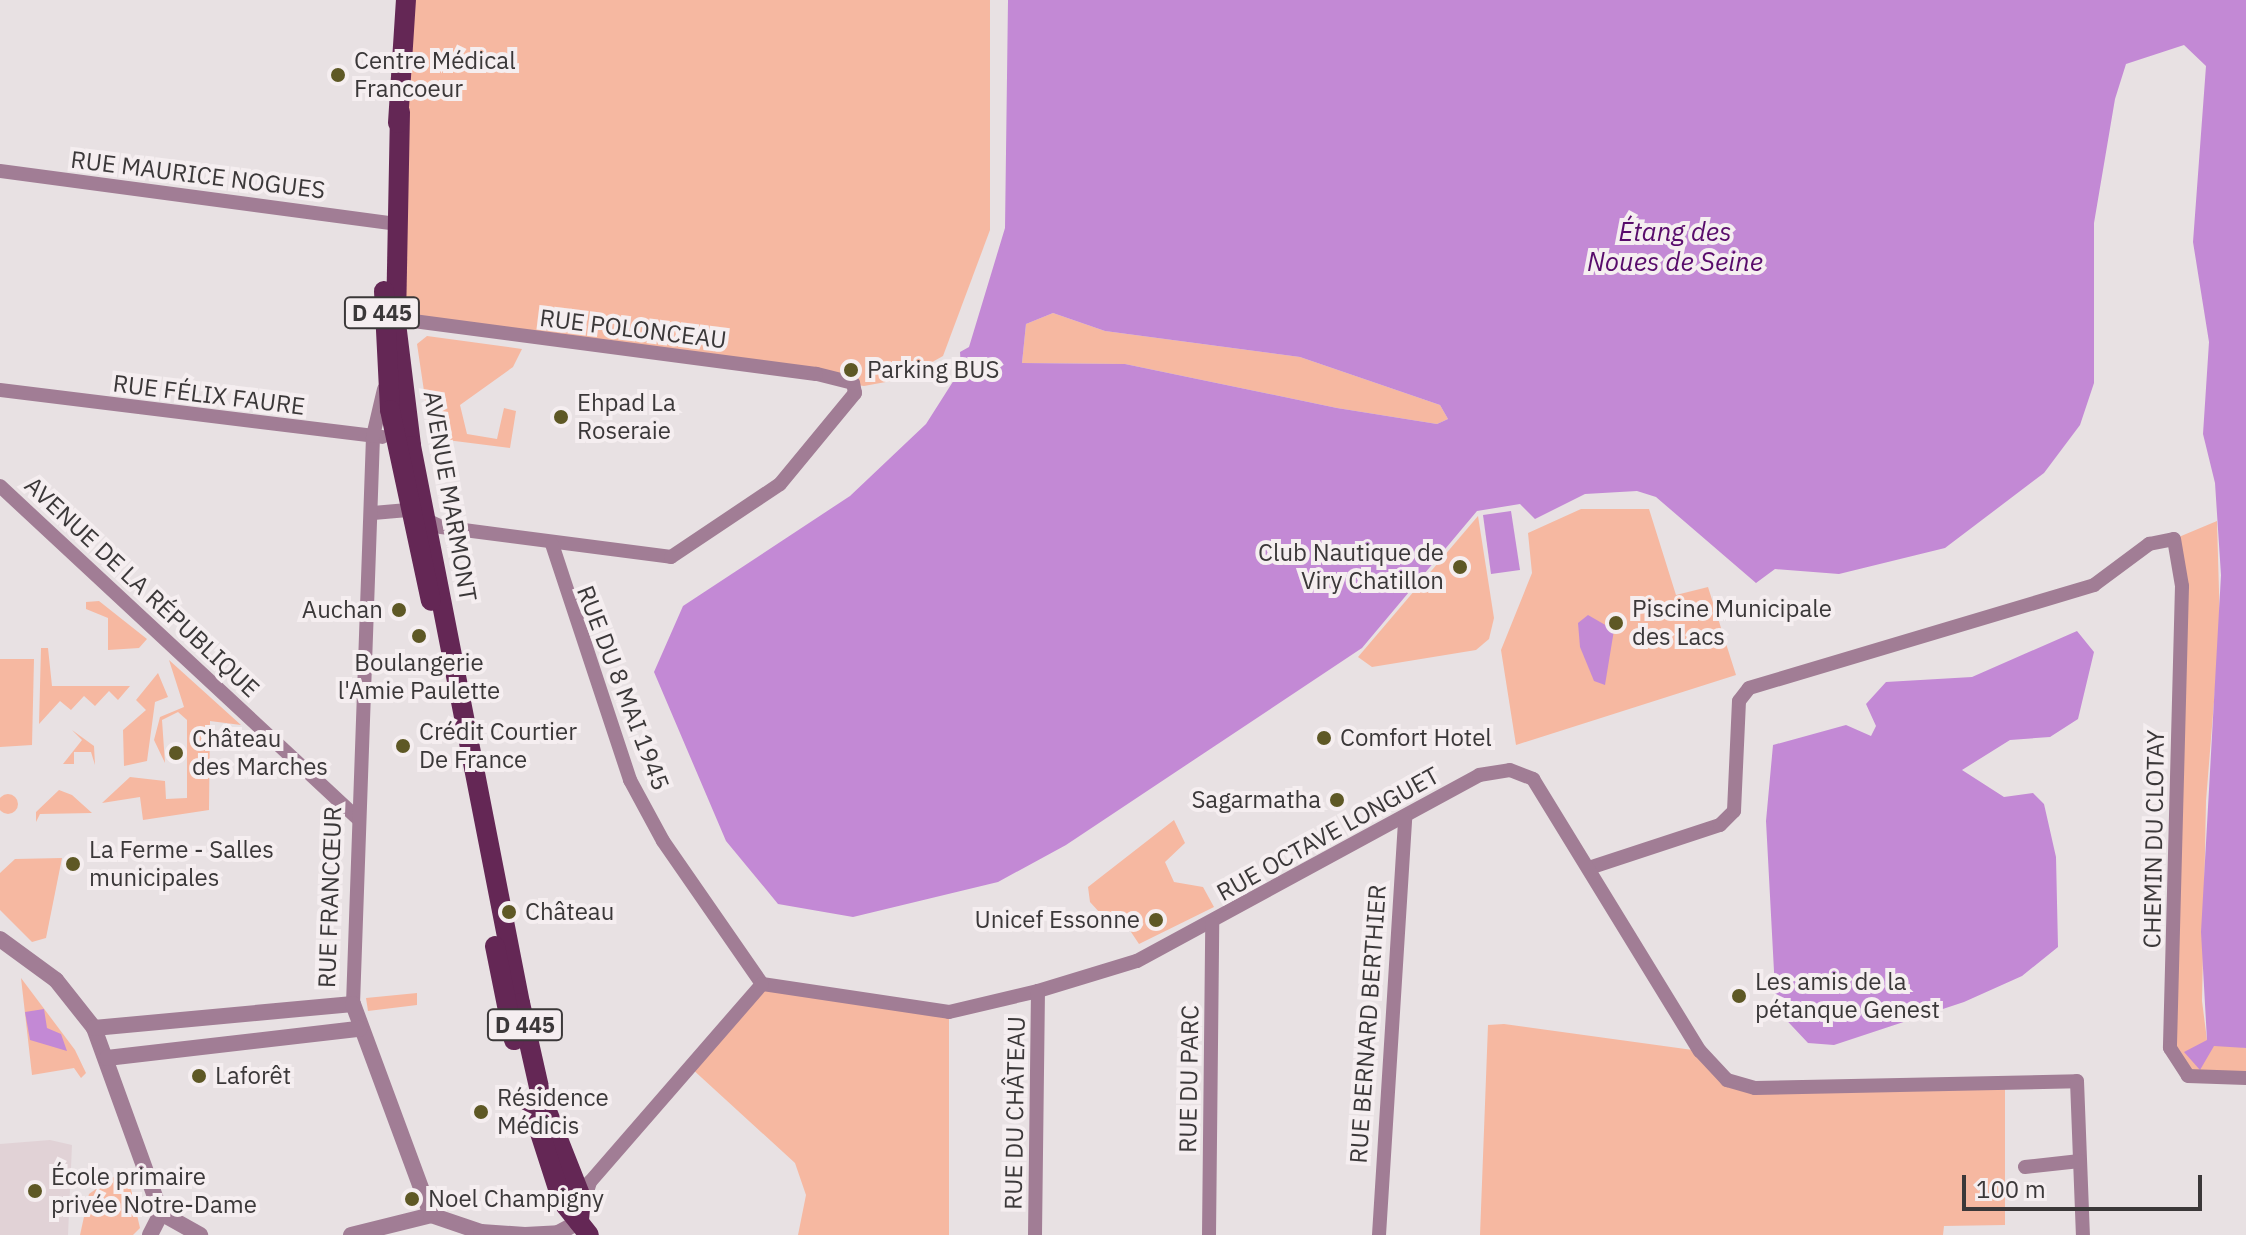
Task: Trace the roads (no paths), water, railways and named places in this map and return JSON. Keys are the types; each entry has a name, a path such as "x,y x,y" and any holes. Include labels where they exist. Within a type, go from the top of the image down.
{"main road":[{"name":"RUE FRANCŒUR","path":"406,0 386,377 404,442 410,512"},
{"name":"RUE FRANCŒUR","path":"390,316 389,223 400,112"},
{"name":"AVENUE MARMONT","path":"390,316 404,442 430,525 453,678 481,823 541,1096 583,1184 584,1228"},
{"name":"AVENUE MARMONT","path":"410,512 453,678"},
{"name":"AVENUE MARMONT","path":"481,823 502,989 543,1148 562,1201 584,1228"},
{"name":"D 445","path":"543,1148 583,1184"}],"street":[{"name":"RUE MAURICE NOGUES","path":"0,171 389,223"},
{"name":"RUE POLONCEAU","path":"390,316 854,388 780,484 671,557 552,544"},
{"name":"RUE FRANCŒUR","path":"386,377 373,436 373,513 353,1004 359,1029 431,1215"},
{"name":"RUE FÉLIX FAURE","path":"0,390 404,442"},
{"name":"AVENUE DE LA RÉPUBLIQUE","path":"0,486 359,820"},
{"path":"373,513 410,512 430,525 552,544"},
{"name":"CHEMIN DU CLOTAY","path":"1589,868 1720,825 1734,811 1739,701 1749,688 2094,585 2149,544 2174,539 2182,572 2170,1048 2188,1076 2246,1078"},
{"name":"RUE DU 8 MAI 1945","path":"552,544 630,780 663,841 762,984"},
{"name":"RUE OCTAVE LONGUET","path":"762,984 949,1012 1038,991 1137,961 1212,924 1479,775 1523,773 1589,868"},
{"name":"RUE BERNARD BERTHIER","path":"1379,1235 1405,817"},
{"path":"1589,868 1700,1051 1727,1080 1755,1088 2077,1081 2083,1235"},
{"name":"RUE DU PARC","path":"1209,1235 1212,924"},
{"path":"0,939 56,980 94,1028 161,1213 200,1235"},
{"path":"583,1184 762,984"},
{"name":"RUE DU CHÂTEAU","path":"1035,1235 1038,991"},
{"path":"94,1028 353,1004"},
{"path":"107,1058 359,1029"},
{"path":"2025,1167 2080,1161"},
{"path":"150,1235 161,1213"},
{"path":"351,1235 431,1215 464,1232 558,1233 584,1228"}],"water":[{"name":"Étang des Noues de Seine","path":"1008,0 2246,0 2246,1048 2214,1046 2200,1070 2184,1052 2207,1040 2201,932 2221,575 2215,483 2203,434 2209,342 2193,242 2206,66 2184,45 2126,64 2115,99 2094,223 2094,383 2080,425 2044,473 1945,548 1839,574 1775,569 1756,583 1656,497 1637,491 1585,494 1535,519 1520,504 1477,511 1362,648 1066,845 998,882 853,917 778,904 726,841 654,672 683,606 850,496 926,424 961,369 960,352 969,347 1005,228","holes":["1053,313 1105,331 1300,357 1440,405 1448,419 1437,424 1337,408 1125,364 1022,363 1026,324"]},
{"path":"1511,511 1520,570 1491,574 1483,515"},
{"path":"1588,615 1614,630 1605,685 1594,681 1580,647 1578,623"},
{"path":"2077,631 2094,652 2078,719 2050,737 2010,740 1962,770 2004,797 2033,793 2044,804 2056,857 2058,947 2022,976 1964,1002 1834,1045 1808,1043 1776,1009 1766,821 1773,745 1846,725 1871,736 1876,726 1866,704 1886,682 1972,677"},
{"path":"44,1009 47,1028 61,1034 67,1051 30,1040 25,1012"}],"place":[{"name":"Centre Médical Francoeur","path":"338,75"},
{"name":"Parking BUS","path":"851,370"},
{"name":"Ehpad La Roseraie","path":"561,417"},
{"name":"Club Nautique de Viry Chatillon","path":"1460,567"},
{"name":"Auchan","path":"399,610"},
{"name":"Piscine Municipale des Lacs","path":"1616,623"},
{"name":"Boulangerie l'Amie Paulette","path":"419,636"},
{"name":"Comfort Hotel","path":"1324,738"},
{"name":"Crédit Courtier De France","path":"403,746"},
{"name":"Château des Marches","path":"176,753"},
{"name":"Sagarmatha","path":"1337,800"},
{"name":"La Ferme - Salles municipales","path":"73,864"},
{"name":"Château","path":"509,912"},
{"name":"Unicef Essonne","path":"1156,920"},
{"name":"Les amis de la pétanque Genest","path":"1739,996"},
{"name":"Laforêt","path":"199,1076"},
{"name":"Résidence Médicis","path":"481,1112"},
{"name":"École primaire privée Notre-Dame","path":"35,1191"},
{"name":"Noel Champigny","path":"412,1199"}]}
